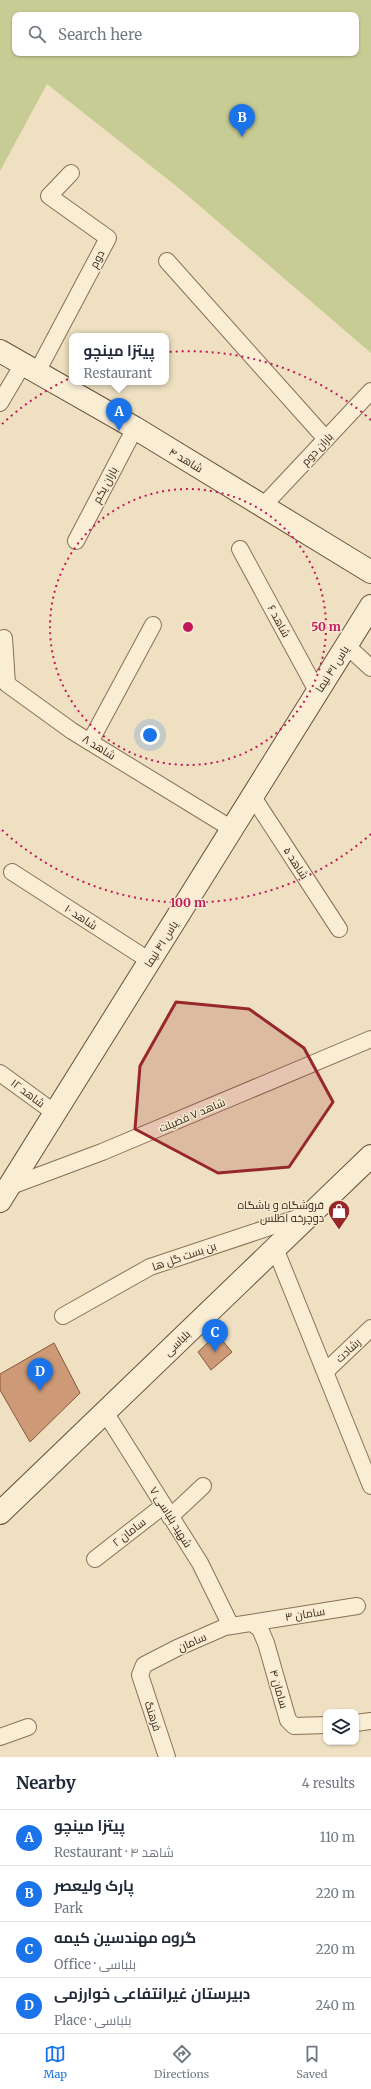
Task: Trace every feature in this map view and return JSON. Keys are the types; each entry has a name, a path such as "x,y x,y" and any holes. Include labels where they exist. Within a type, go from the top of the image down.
{"street":[{"name":"دوم","path":"30,368 108,238 49,196 71,173"},
{"path":"167,261 326,439"},
{"name":"شاهد ۴","path":"0,351 135,428 371,572"},
{"path":"0,403 30,368"},
{"name":"باران دوم","path":"263,506 371,391"},
{"name":"باران یکم","path":"76,541 135,428"},
{"name":"شاهد ۶","path":"240,549 318,693"},
{"name":"یاس ۴۱ نیما","path":"5,1193 371,606"},
{"path":"90,742 153,625"},
{"name":"شاهد ۸","path":"4,638 7,684 90,742 232,830"},
{"path":"347,646 371,668"},
{"name":"شاهد ۵","path":"253,797 339,929"},
{"name":"شاهد ۱۰","path":"12,872 150,961"},
{"name":"شاهد ۷ فضیلت","path":"5,1193 371,1039"},
{"name":"شاهد ۱۲","path":"0,1073 55,1113"},
{"name":"بلباسی","path":"0,1513 371,1156"},
{"name":"بن بست گل ها","path":"63,1316 150,1267 312,1213"},
{"path":"275,1248 326,1371 371,1486"},
{"name":"رشادت","path":"326,1371 371,1328"},
{"name":"شهید بلباسی ۷","path":"105,1412 200,1563 231,1626"},
{"name":"سامان ۲","path":"94,1559 203,1486"},
{"name":"سامان ۳","path":"252,1623 357,1606"},
{"name":"سامان","path":"140,1675 144,1665 177,1648 231,1626 252,1623"},
{"name":"سامان ۴","path":"252,1623 260,1629 266,1643 288,1720 294,1726 323,1726"},
{"name":"فرهنگ","path":"140,1675 167,1757"},
{"path":"359,1722 371,1721"},
{"path":"0,1737 28,1727"}],"highlighted area":[{"path":"176,1002 249,1009 304,1048 333,1102 289,1167 218,1173 135,1129 140,1066"}],"green space":[{"path":"0,0 371,0 371,353 180,189 47,84 0,171"}],"building":[{"path":"217,1334 232,1352 211,1370 198,1352"},
{"path":"54,1343 80,1393 30,1442 0,1390 0,1374"}],"place":[{"name":"پارک ولیعصر","path":"242,137"},
{"name":"پیتزا مینچو","path":"119,431"},
{"name":"فروشگاه و باشگاه دوچرخه اطلس","path":"339,1230"},
{"name":"گروه مهندسین کیمه","path":"215,1352"},
{"name":"دبیرستان غیرانتفاعی خوارزمی","path":"40,1391"}]}
